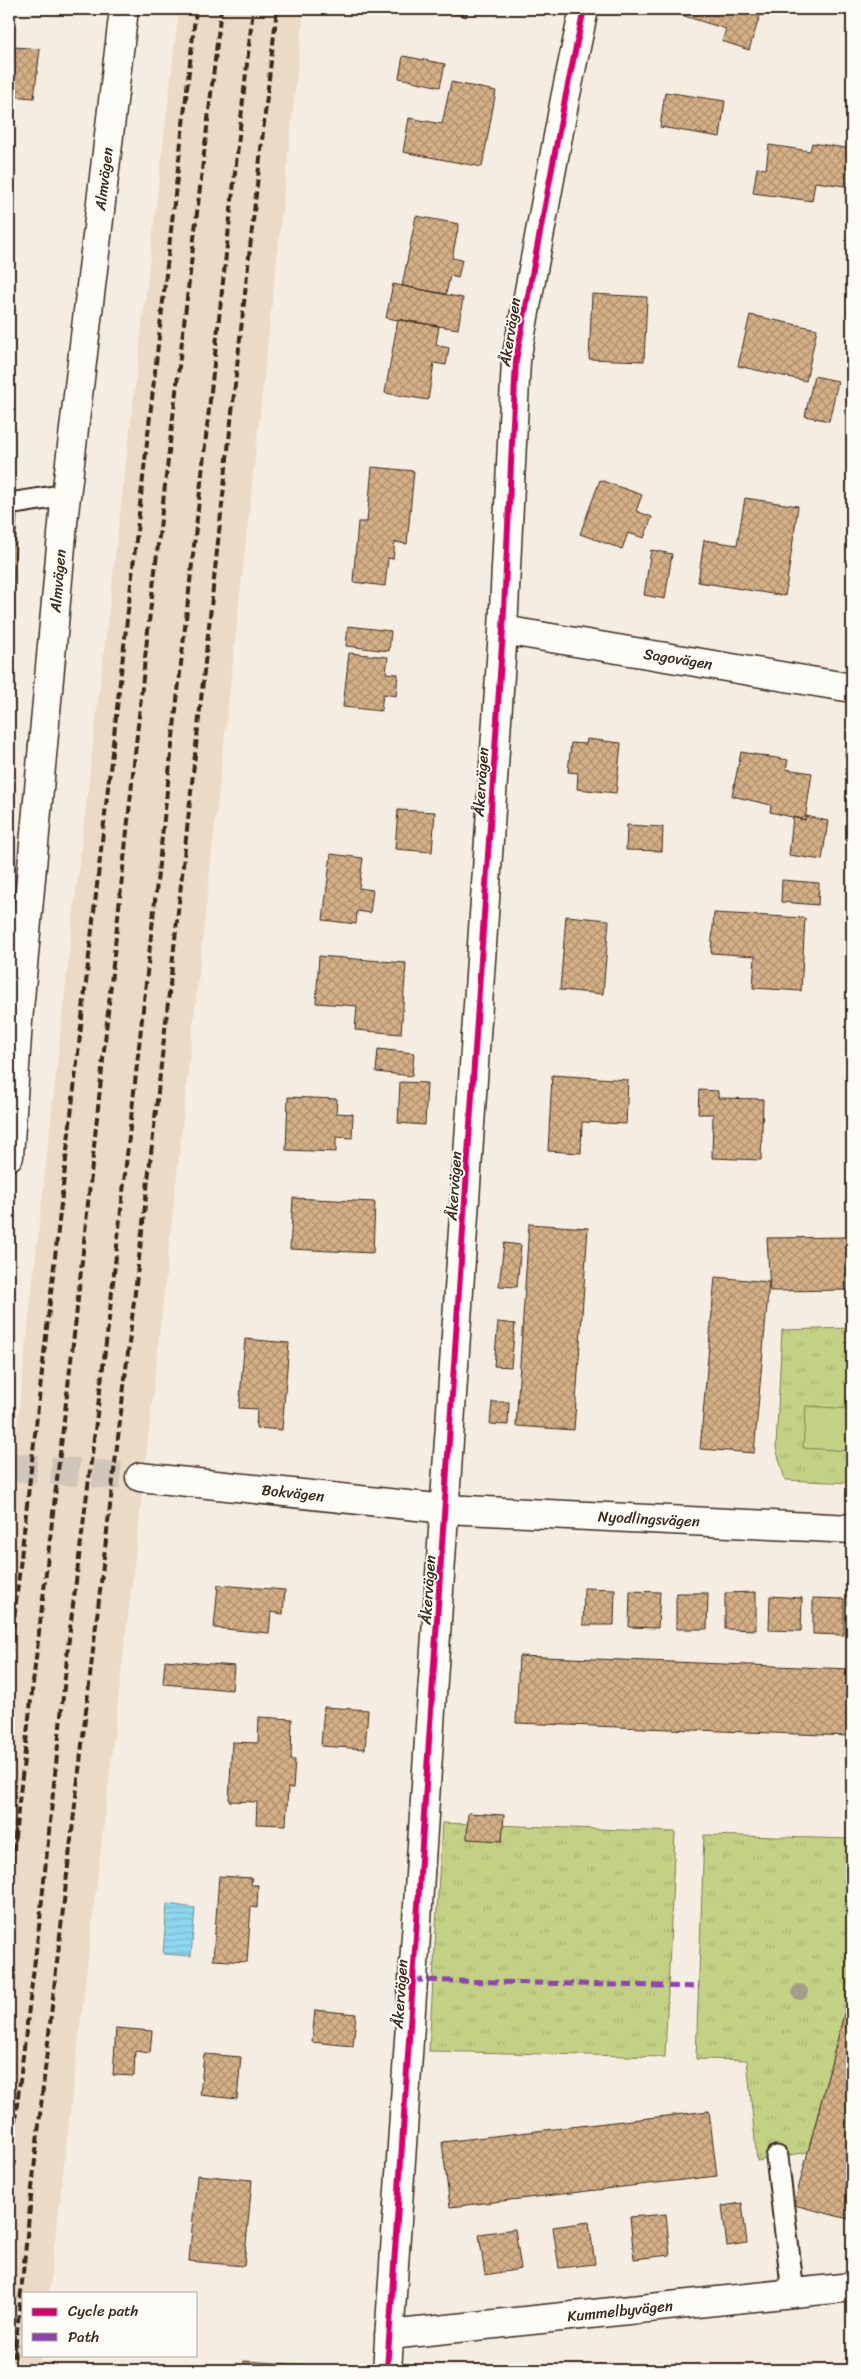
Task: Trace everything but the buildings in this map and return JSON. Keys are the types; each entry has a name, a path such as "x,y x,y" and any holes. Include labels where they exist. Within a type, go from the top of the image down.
{"street":[{"name":"Almvägen","path":"9,1156 18,1022 66,495 124,9"},
{"name":"Åkervägen","path":"387,2370 446,1509 503,630 516,360 565,99 584,9"},
{"name":"Sagovägen","path":"503,630 852,688"},
{"name":"Bokvägen","path":"140,1477 446,1509"},
{"name":"Nyodlingsvägen","path":"446,1509 852,1529"},
{"name":"Kummelbyvägen","path":"389,2336 852,2288"}],"lane":[{"path":"9,504 66,495"},
{"path":"777,2157 794,2293"}],"shaded area":[{"path":"179,9 304,9 139,1522 49,2292 22,2292 22,2356 41,2356 40,2370 9,2370 9,1499 79,865"}],"green space":[{"path":"852,1328 852,1483 785,1480 776,1448 782,1330"},
{"path":"806,1406 852,1409 852,1451 803,1448"},
{"path":"442,1823 675,1832 665,2057 429,2051"},
{"path":"704,1835 852,1839 852,1984 808,2152 757,2161 747,2060 696,2059"}],"water":[{"path":"167,1904 195,1908 191,1956 163,1954"}],"tunnel":[{"path":"9,1467 140,1477"}],"railway":[{"path":"9,1664 196,9"},
{"path":"9,1887 76,1318 148,630 221,9"},
{"path":"9,2169 40,1919 70,1629 109,1319 253,9"},
{"path":"13,2370 65,1894 157,1101 277,9"}],"marked path":[{"path":"413,1980 699,1987"}],"cycle path":[{"path":"387,2370 503,630 516,360 565,99 584,9"}]}
